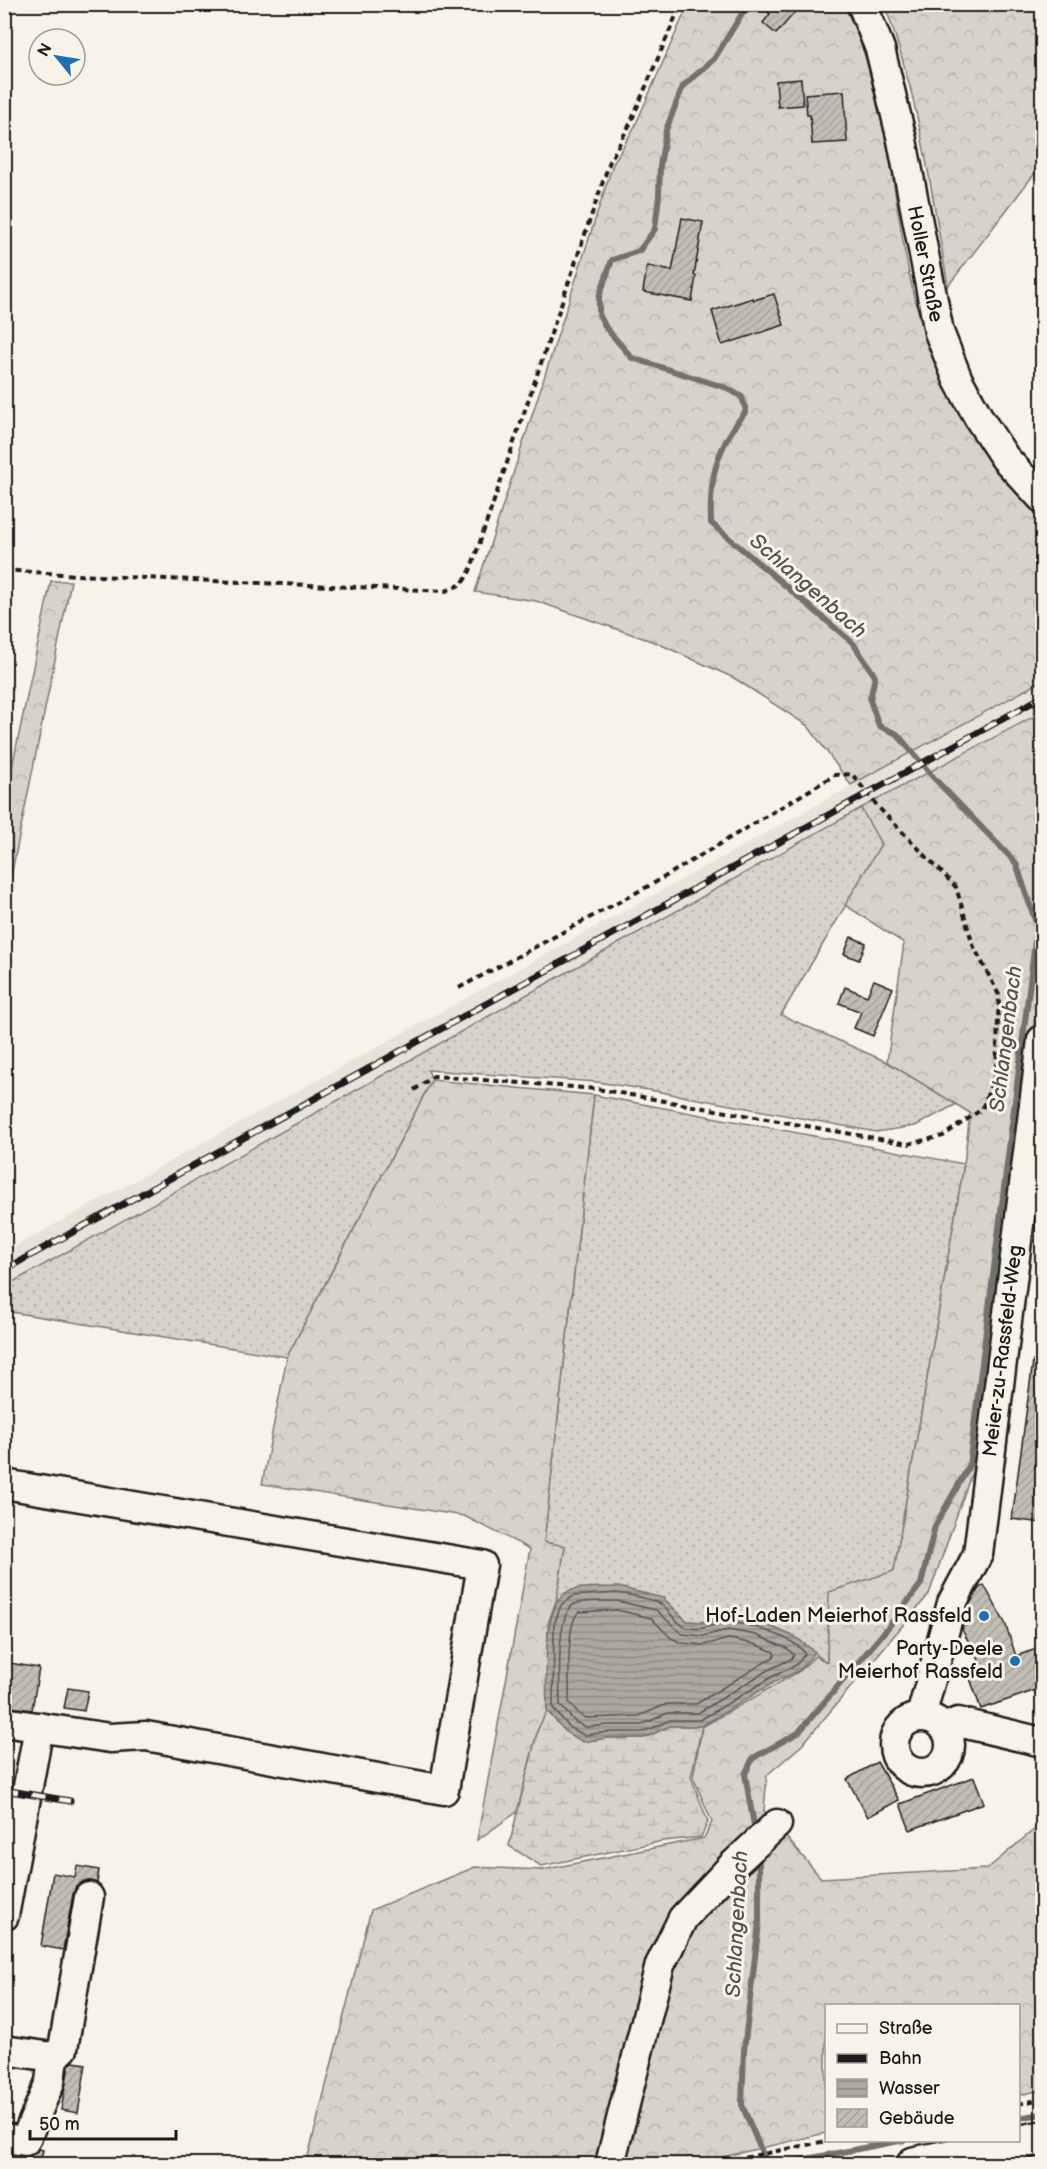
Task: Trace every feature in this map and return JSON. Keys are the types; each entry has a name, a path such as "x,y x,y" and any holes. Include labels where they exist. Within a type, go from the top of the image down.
{"main road":[{"path":"914,2164 1042,2138"}],"street":[{"name":"Holler Straße","path":"862,4 880,49 902,140 939,332 958,380 980,420 1005,458 1042,498"},
{"name":"Meier-zu-Rassfeld-Weg","path":"1042,1040 978,1554 952,1603 933,1722 958,1722 1042,1742"},
{"path":"4,1484 482,1565 444,1790 146,1736 110,1738 4,1722"},
{"path":"4,1916 10,1852 39,1727"},
{"path":"610,2164 660,1965 682,1918 733,1865 777,1824"},
{"path":"4,2138 25,2141 50,2082 53,2057 63,2049 89,1897"},
{"path":"4,2050 53,2057"}],"path":[{"path":"4,570 446,591 462,584 474,560 610,160 630,124 681,4"},
{"path":"414,1090 434,1076 597,1089 908,1144 943,1136 982,1109 996,1072 999,995 972,945 956,887 879,808 852,774 835,775 656,882 458,989"},
{"path":"1020,2104 1042,2099"},
{"path":"725,2164 738,2159 825,2141"}],"shaded area":[{"path":"1042,681 1042,712 861,808 5,1287 5,1252"}],"green space":[{"path":"688,5 843,5 860,40 878,103 913,291 932,354 960,414 977,442 1018,493 1042,515 1042,681 851,785 808,726 734,678 657,643 536,601 475,592 613,164 635,126"},
{"path":"894,5 1042,5 1042,164 948,286 916,112 886,9"},
{"path":"51,581 71,581 5,906 5,801"},
{"path":"1042,712 1042,964 973,1469 929,1594 802,1745 767,1775 764,1811 821,1878 987,1869 1042,1823 1042,2090 1020,2095 1020,2004 825,2004 825,2133 692,2164 306,2164 371,1910 475,1867 542,1870 704,1838 712,1822 693,1777 702,1727 800,1671 815,1656 827,1662 829,1592 894,1571 964,1164 970,1113 887,1062 904,943 845,905 881,844 861,808"},
{"path":"861,808 882,844 781,1015 887,1062 957,1104 915,1126 876,1132 597,1082 428,1070 432,1080 287,1357 5,1311 4,1287"},
{"path":"432,1080 594,1095 544,1542 565,1546 556,1601 548,1624 547,1711 538,1729 517,1812 477,1840 530,1549 464,1516 262,1484 287,1357"},
{"path":"594,1095 964,1164 894,1571 830,1592 827,1663 795,1637 760,1622 728,1616 702,1622 687,1621 663,1598 570,1590 556,1601 565,1546 544,1542"},
{"path":"547,1711 567,1733 584,1741 607,1738 644,1738 670,1726 702,1726 691,1777 708,1822 701,1837 663,1841 541,1866 509,1846 538,1729"}],"water":[{"path":"618,1587 663,1598 687,1621 702,1622 728,1616 760,1622 795,1637 815,1652 800,1670 775,1682 702,1726 670,1726 644,1738 607,1738 583,1742 567,1733 547,1711 546,1663 550,1625 554,1609 561,1597 572,1590"}],"building":[{"path":"760,4 787,4 795,12 776,34 763,23 770,14"},
{"path":"801,79 803,105 778,107 776,81"},
{"path":"844,91 847,142 812,144 810,115 807,115 805,94"},
{"path":"682,218 703,222 692,301 643,292 647,266 672,271"},
{"path":"774,294 784,325 722,345 712,311"},
{"path":"851,937 866,943 859,960 844,954"},
{"path":"874,980 893,988 873,1036 854,1028 861,1012 839,1003 845,987 867,996"},
{"path":"1033,1361 1042,1362 1042,1523 1012,1519"},
{"name":"Party-Deele Meierhof Rassfeld","path":"984,1585 1005,1623 1016,1656 1042,1647 1042,1688 981,1709 968,1673 973,1672 972,1667 981,1664 962,1630 967,1609 979,1588"},
{"path":"4,1662 39,1668 32,1710 4,1706"},
{"path":"68,1688 88,1691 84,1711 64,1708"},
{"path":"877,1762 899,1800 868,1817 847,1779"},
{"path":"974,1777 984,1803 910,1830 900,1804"},
{"path":"77,1866 99,1870 97,1883 84,1881 76,1887 63,1950 41,1946 53,1873 75,1877"},
{"path":"73,2062 86,2064 78,2113 61,2110 69,2065"},
{"path":"39,2149 43,2150 40,2164 4,2164 4,2155 29,2157"}],"waterway":[{"name":"Schlangenbach","path":"748,4 714,59 683,86 666,130 660,166 655,229 639,251 612,260 599,297 599,314 606,328 632,358 727,388 742,397 746,411 728,437 717,463 712,491 711,523 853,643 875,676 870,700 879,726 897,734 933,777 1016,863 1037,926 969,1466 935,1526 921,1584 886,1630 798,1733 753,1758 745,1774 755,1831"},
{"name":"Schlangenbach","path":"759,1853 759,1923 744,2050 742,2105 767,2164"},
{"path":"1020,2118 1042,2114"},
{"path":"781,2164 894,2142"}],"railway":[{"path":"4,1270 1042,697"},
{"path":"4,1790 70,1801"}],"place":[{"name":"Hof-Laden Meierhof Rassfeld","path":"984,1616"},
{"name":"Party-Deele Meierhof Rassfeld","path":"1015,1661"}]}
